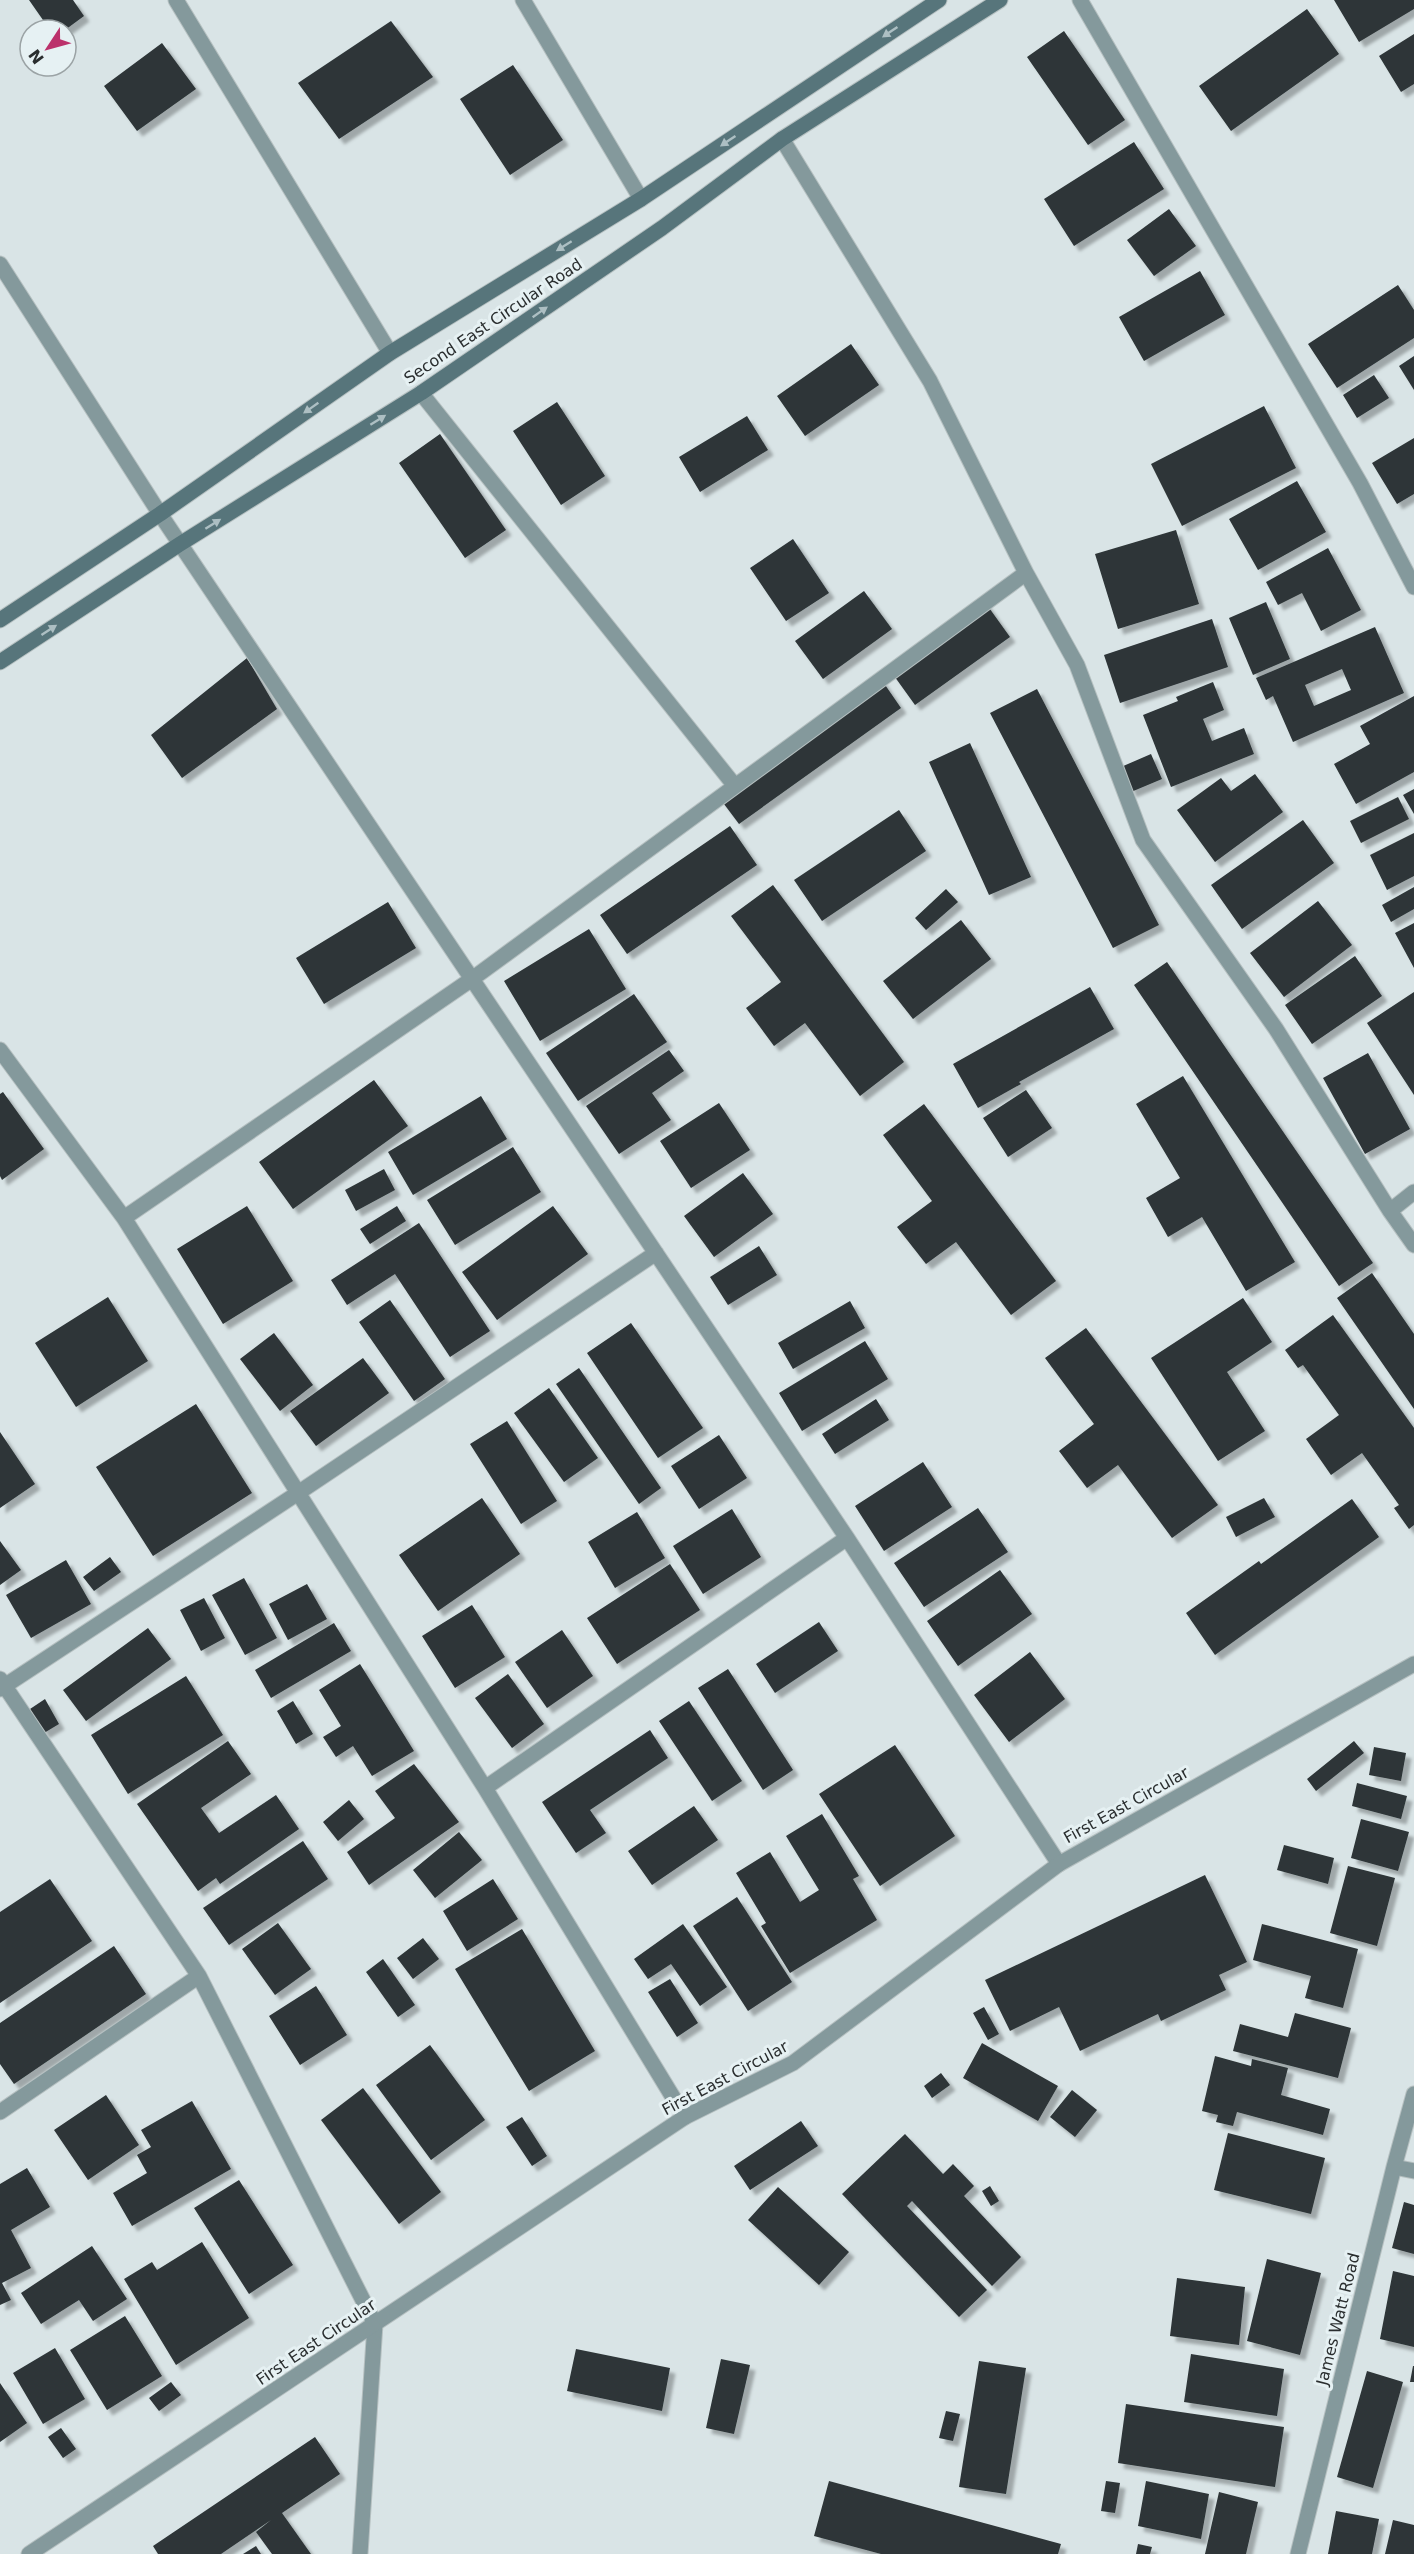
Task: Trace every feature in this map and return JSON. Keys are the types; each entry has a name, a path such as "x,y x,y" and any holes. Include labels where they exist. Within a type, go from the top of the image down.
{"main road":[{"name":"Second East Circular Road","path":"0,621 160,514 390,353 641,198 939,0"},
{"name":"Second East Circular Road","path":"0,662 180,544 421,393 662,228 782,139 1000,0"}],"street":[{"path":"523,0 641,198"},
{"path":"1080,0 1360,483 1414,587"},
{"path":"182,2 390,353"},
{"path":"782,139 930,381 1026,573 1077,665 1143,840 1276,1029 1390,1211 1414,1245"},
{"path":"0,264 160,514 656,1252 1059,1864"},
{"path":"421,393 735,786"},
{"path":"124,1218 472,979 1026,573"},
{"path":"0,1050 124,1218 485,1788 685,2117"},
{"path":"1390,1211 1414,1192"},
{"path":"360,2554 375,2324 199,1976 2,1685 298,1493 656,1252"},
{"path":"485,1788 847,1539"},
{"name":"First East Circular","path":"29,2554 685,2117 793,2063 1059,1864 1414,1664"},
{"path":"0,2112 199,1976"},
{"name":"James Watt Road","path":"1298,2554 1414,2094"},
{"path":"1394,2167 1414,2171"}],"building":[{"path":"29,0 73,0 84,16 78,20 78,18 42,18"},
{"path":"1334,0 1414,0 1414,9 1359,42"},
{"path":"1307,9 1339,54 1231,131 1199,86"},
{"path":"391,21 433,77 339,139 298,83"},
{"path":"1064,31 1125,120 1088,145 1027,57"},
{"path":"1414,34 1414,84 1401,92 1379,56"},
{"path":"162,43 196,89 137,131 104,86"},
{"path":"513,65 563,140 510,175 460,99"},
{"path":"1134,142 1164,189 1074,246 1044,199"},
{"path":"1169,209 1196,246 1154,276 1127,240"},
{"path":"1200,271 1225,315 1144,361 1119,317"},
{"path":"1398,285 1414,310 1414,338 1337,388 1308,344"},
{"path":"851,344 879,385 805,436 777,396"},
{"path":"1414,356 1414,390 1399,366"},
{"path":"1374,375 1389,398 1357,418 1343,395"},
{"path":"557,402 605,476 561,505 513,431"},
{"path":"1264,406 1296,468 1182,526 1151,464"},
{"path":"747,416 768,450 700,492 679,457"},
{"path":"440,434 506,530 465,558 399,463"},
{"path":"1414,438 1414,494 1397,504 1372,463"},
{"path":"1297,481 1326,532 1258,570 1229,519"},
{"path":"1176,530 1199,604 1118,629 1095,554"},
{"path":"793,539 829,593 786,621 750,568"},
{"path":"1328,548 1361,610 1321,631 1302,593 1278,605 1266,582"},
{"path":"864,591 892,629 823,679 795,641"},
{"path":"982,598 1010,637 915,705 887,666"},
{"path":"1266,602 1290,659 1253,675 1229,618"},
{"path":"1212,619 1228,667 1120,703 1104,655"},
{"path":"1375,627 1404,693 1293,742 1273,696 1266,700 1256,678","holes":["1342,669 1351,690 1314,706 1305,685"]},
{"path":"247,658 277,709 182,778 151,735"},
{"path":"881,679 901,708 739,824 718,796"},
{"path":"1213,682 1224,710 1203,719 1212,741 1244,728 1254,754 1171,787 1143,715 1178,701 1176,697"},
{"path":"1037,689 1159,925 1113,948 990,713"},
{"path":"1414,696 1414,772 1356,804 1334,764 1370,744 1360,726"},
{"path":"970,743 1031,877 989,895 929,762"},
{"path":"1151,754 1162,779 1131,792 1121,767"},
{"path":"1255,774 1283,812 1215,862 1177,810 1221,778 1231,791"},
{"path":"1414,789 1414,814 1403,795"},
{"path":"1398,797 1409,819 1361,843 1350,821"},
{"path":"899,810 926,851 822,921 794,880"},
{"path":"1303,820 1334,863 1242,929 1211,885"},
{"path":"730,826 757,865 627,954 600,915"},
{"path":"1414,833 1414,876 1387,890 1370,855"},
{"path":"773,885 904,1062 860,1096 805,1023 774,1046 746,1008 781,982 731,916"},
{"path":"1414,887 1414,909 1391,922 1382,905"},
{"path":"946,889 958,902 926,930 915,918"},
{"path":"1318,901 1352,945 1284,997 1250,953"},
{"path":"388,902 416,948 324,1004 296,958"},
{"path":"961,920 991,959 913,1019 883,981"},
{"path":"1414,923 1414,968 1395,933"},
{"path":"589,929 626,989 540,1041 504,981"},
{"path":"1355,956 1382,996 1312,1044 1285,1005"},
{"path":"1167,962 1373,1263 1339,1286 1134,985"},
{"path":"1090,987 1114,1029 1019,1082 1021,1084 978,1108 953,1064"},
{"path":"1414,992 1414,1095 1367,1023"},
{"path":"634,994 667,1042 578,1101 546,1053"},
{"path":"669,1050 684,1071 652,1093 671,1120 619,1154 586,1106"},
{"path":"1368,1053 1410,1129 1365,1154 1323,1078"},
{"path":"1183,1076 1295,1262 1246,1291 1202,1217 1168,1237 1146,1198 1180,1178 1136,1104"},
{"path":"374,1080 408,1126 293,1209 259,1162"},
{"path":"1026,1090 1052,1128 1008,1157 983,1118"},
{"path":"3,1092 44,1149 2,1180 0,1176 0,1094"},
{"path":"481,1096 507,1139 413,1195 388,1152"},
{"path":"719,1103 750,1150 691,1188 660,1141"},
{"path":"924,1104 1056,1281 1011,1315 956,1242 926,1264 897,1227 932,1201 883,1135"},
{"path":"513,1147 541,1192 455,1245 427,1200"},
{"path":"384,1169 395,1190 356,1211 345,1190"},
{"path":"743,1173 773,1214 714,1257 684,1216"},
{"path":"247,1206 293,1281 223,1324 177,1249"},
{"path":"397,1206 406,1221 370,1244 360,1229"},
{"path":"553,1206 588,1254 497,1320 462,1272"},
{"path":"419,1223 490,1331 450,1357 395,1274 347,1305 331,1280"},
{"path":"759,1246 777,1275 728,1305 710,1277"},
{"path":"1372,1273 1414,1334 1414,1409 1337,1298"},
{"path":"108,1297 148,1361 76,1407 35,1343"},
{"path":"1243,1298 1272,1342 1227,1372 1265,1431 1218,1461 1151,1358"},
{"path":"390,1300 445,1379 414,1401 359,1322"},
{"path":"850,1301 865,1328 793,1369 778,1343"},
{"path":"1333,1315 1414,1428 1414,1525 1409,1529 1394,1508 1399,1505 1362,1453 1331,1475 1306,1439 1339,1415 1303,1365 1298,1368 1285,1350"},
{"path":"631,1323 703,1428 658,1458 587,1353"},
{"path":"1086,1328 1218,1505 1172,1538 1118,1465 1087,1488 1059,1451 1094,1424 1045,1358"},
{"path":"274,1333 313,1385 280,1411 240,1359"},
{"path":"865,1341 888,1379 802,1431 779,1393"},
{"path":"363,1358 389,1393 316,1446 290,1411"},
{"path":"579,1368 661,1488 639,1504 556,1384"},
{"path":"549,1388 598,1458 564,1482 514,1413"},
{"path":"876,1399 889,1420 835,1454 822,1434"},
{"path":"196,1404 252,1493 153,1556 96,1467"},
{"path":"507,1421 557,1501 521,1524 470,1444"},
{"path":"0,1432 35,1484 0,1508"},
{"path":"719,1435 747,1478 699,1509 671,1466"},
{"path":"923,1462 952,1507 884,1551 855,1506"},
{"path":"482,1498 520,1554 438,1611 399,1555"},
{"path":"1264,1498 1275,1517 1236,1537 1226,1517"},
{"path":"1352,1499 1379,1537 1215,1655 1186,1613 1259,1561 1261,1564"},
{"path":"978,1508 1008,1552 924,1607 894,1563"},
{"path":"732,1509 761,1557 703,1594 673,1546"},
{"path":"637,1512 665,1558 615,1588 588,1542"},
{"path":"0,1541 21,1570 0,1585"},
{"path":"110,1557 121,1572 94,1591 83,1577"},
{"path":"66,1560 91,1604 31,1638 6,1595"},
{"path":"670,1564 700,1610 617,1664 587,1618"},
{"path":"1000,1570 1032,1614 958,1666 927,1621"},
{"path":"244,1578 277,1638 245,1655 212,1595"},
{"path":"307,1584 327,1619 288,1640 269,1604"},
{"path":"204,1598 225,1638 201,1651 180,1610"},
{"path":"472,1605 505,1657 455,1688 422,1636"},
{"path":"819,1622 838,1651 775,1693 756,1664"},
{"path":"334,1623 351,1651 271,1698 255,1670"},
{"path":"148,1628 171,1659 86,1721 63,1690"},
{"path":"562,1630 593,1676 547,1708 515,1662"},
{"path":"1030,1652 1065,1699 1009,1742 974,1695"},
{"path":"360,1664 414,1751 372,1776 353,1746 336,1757 323,1737 341,1726 319,1690"},
{"path":"728,1669 793,1770 763,1790 698,1688"},
{"path":"508,1674 544,1724 512,1748 475,1698"},
{"path":"186,1676 223,1735 128,1794 91,1735"},
{"path":"45,1699 59,1724 44,1733 30,1709"},
{"path":"293,1701 313,1734 296,1744 277,1711"},
{"path":"689,1701 742,1781 712,1801 659,1721"},
{"path":"650,1730 668,1758 590,1810 606,1833 576,1853 542,1802"},
{"path":"228,1741 251,1774 201,1808 219,1833 276,1795 299,1829 220,1884 216,1878 198,1891 137,1804"},
{"path":"1354,1741 1364,1753 1316,1791 1307,1779"},
{"path":"895,1745 955,1836 880,1886 819,1794"},
{"path":"1374,1747 1406,1753 1401,1781 1369,1775"},
{"path":"414,1764 459,1822 369,1885 347,1852 395,1818 375,1791"},
{"path":"1357,1783 1407,1796 1401,1819 1352,1806"},
{"path":"349,1800 364,1819 338,1841 323,1822"},
{"path":"694,1806 718,1840 652,1885 628,1851"},
{"path":"822,1814 859,1876 853,1879 877,1920 790,1973 761,1926 766,1923 736,1873 770,1852 800,1902 819,1890 786,1836"},
{"path":"1361,1819 1409,1832 1398,1871 1351,1858"},
{"path":"459,1832 482,1860 435,1898 413,1870"},
{"path":"303,1841 328,1879 229,1945 203,1908"},
{"path":"1284,1845 1334,1858 1328,1884 1277,1870"},
{"path":"1348,1866 1395,1878 1377,1946 1330,1933"},
{"path":"1205,1875 1247,1962 1219,1975 1226,1990 1161,2021 1158,2014 1080,2051 1059,2007 1010,2031 985,1980"},
{"path":"50,1879 92,1941 0,2003 0,1912"},
{"path":"493,1879 518,1919 467,1951 443,1911"},
{"path":"737,1897 792,1982 748,2011 693,1926"},
{"path":"278,1923 311,1969 275,1995 242,1949"},
{"path":"683,1924 727,1987 700,2006 671,1964 648,1979 634,1959"},
{"path":"1262,1924 1358,1949 1343,2008 1305,1998 1311,1976 1253,1960"},
{"path":"522,1929 595,2051 529,2091 455,1969"},
{"path":"423,1938 439,1959 413,1979 397,1958"},
{"path":"114,1946 146,1994 14,2084 0,2064 0,2023"},
{"path":"383,1959 415,2005 398,2017 366,1972"},
{"path":"670,1979 698,2023 677,2037 648,1992"},
{"path":"316,1986 347,2035 300,2065 269,2016"},
{"path":"984,2007 999,2034 988,2040 973,2013"},
{"path":"1295,2013 1351,2028 1338,2078 1233,2051 1240,2024 1288,2037"},
{"path":"982,2043 1058,2086 1038,2121 963,2078"},
{"path":"430,2045 485,2120 431,2160 376,2085"},
{"path":"1215,2056 1251,2066 1252,2059 1288,2068 1281,2095 1330,2109 1323,2135 1237,2112 1233,2126 1216,2122 1218,2115 1202,2111"},
{"path":"941,2073 950,2085 932,2098 924,2086"},
{"path":"363,2088 441,2192 399,2224 321,2120"},
{"path":"1072,2090 1097,2110 1075,2137 1050,2117"},
{"path":"106,2095 139,2145 88,2180 54,2130"},
{"path":"192,2101 231,2169 132,2226 113,2193 147,2173 137,2155 151,2147 141,2130"},
{"path":"522,2117 547,2156 532,2166 506,2127"},
{"path":"801,2121 818,2146 750,2190 734,2166"},
{"path":"1228,2133 1325,2158 1311,2214 1214,2190"},
{"path":"905,2134 943,2174 953,2164 974,2186 964,2196 1021,2257 992,2286 912,2201 907,2206 987,2290 959,2317 842,2194"},
{"path":"27,2168 50,2207 11,2230 31,2268 2,2283 11,2300 0,2305 0,2184"},
{"path":"239,2180 293,2265 249,2294 194,2208"},
{"path":"990,2186 999,2201 991,2206 982,2191"},
{"path":"778,2187 849,2252 819,2285 748,2220"},
{"path":"1404,2202 1414,2205 1414,2254 1392,2248"},
{"path":"202,2242 249,2318 176,2365 124,2279 152,2262 157,2270"},
{"path":"92,2246 127,2299 93,2321 79,2300 41,2324 21,2293"},
{"path":"1267,2259 1321,2273 1300,2355 1247,2341"},
{"path":"1393,2271 1414,2276 1414,2347 1380,2339"},
{"path":"1177,2278 1245,2287 1239,2345 1170,2336"},
{"path":"125,2316 162,2376 107,2410 70,2350"},
{"path":"55,2348 85,2399 43,2424 13,2373"},
{"path":"576,2349 670,2368 662,2411 567,2391"},
{"path":"1191,2354 1284,2369 1277,2416 1184,2402"},
{"path":"721,2359 750,2365 734,2434 706,2428"},
{"path":"979,2361 1026,2368 1006,2494 959,2487"},
{"path":"1413,2366 1414,2382 1410,2382"},
{"path":"1367,2371 1403,2382 1373,2488 1337,2477"},
{"path":"171,2382 181,2395 159,2411 149,2398"},
{"path":"0,2383 27,2423 0,2442"},
{"path":"1126,2404 1284,2427 1275,2487 1118,2463"},
{"path":"946,2411 960,2414 953,2441 939,2438"},
{"path":"61,2428 76,2449 63,2458 48,2437"},
{"path":"315,2437 340,2474 282,2513 311,2554 272,2554 256,2532 271,2520 221,2554 158,2554 153,2546"},
{"path":"829,2481 1061,2544 1058,2554 881,2554 814,2536"},
{"path":"1106,2481 1120,2483 1115,2513 1101,2511"},
{"path":"1146,2481 1209,2494 1201,2539 1138,2526"},
{"path":"1219,2492 1258,2502 1246,2554 1205,2554"},
{"path":"1336,2511 1379,2519 1372,2554 1328,2554"},
{"path":"1393,2520 1414,2525 1414,2554 1385,2554"},
{"path":"1138,2544 1152,2547 1150,2554 1136,2554"},
{"path":"256,2546 261,2554 243,2554"}]}
